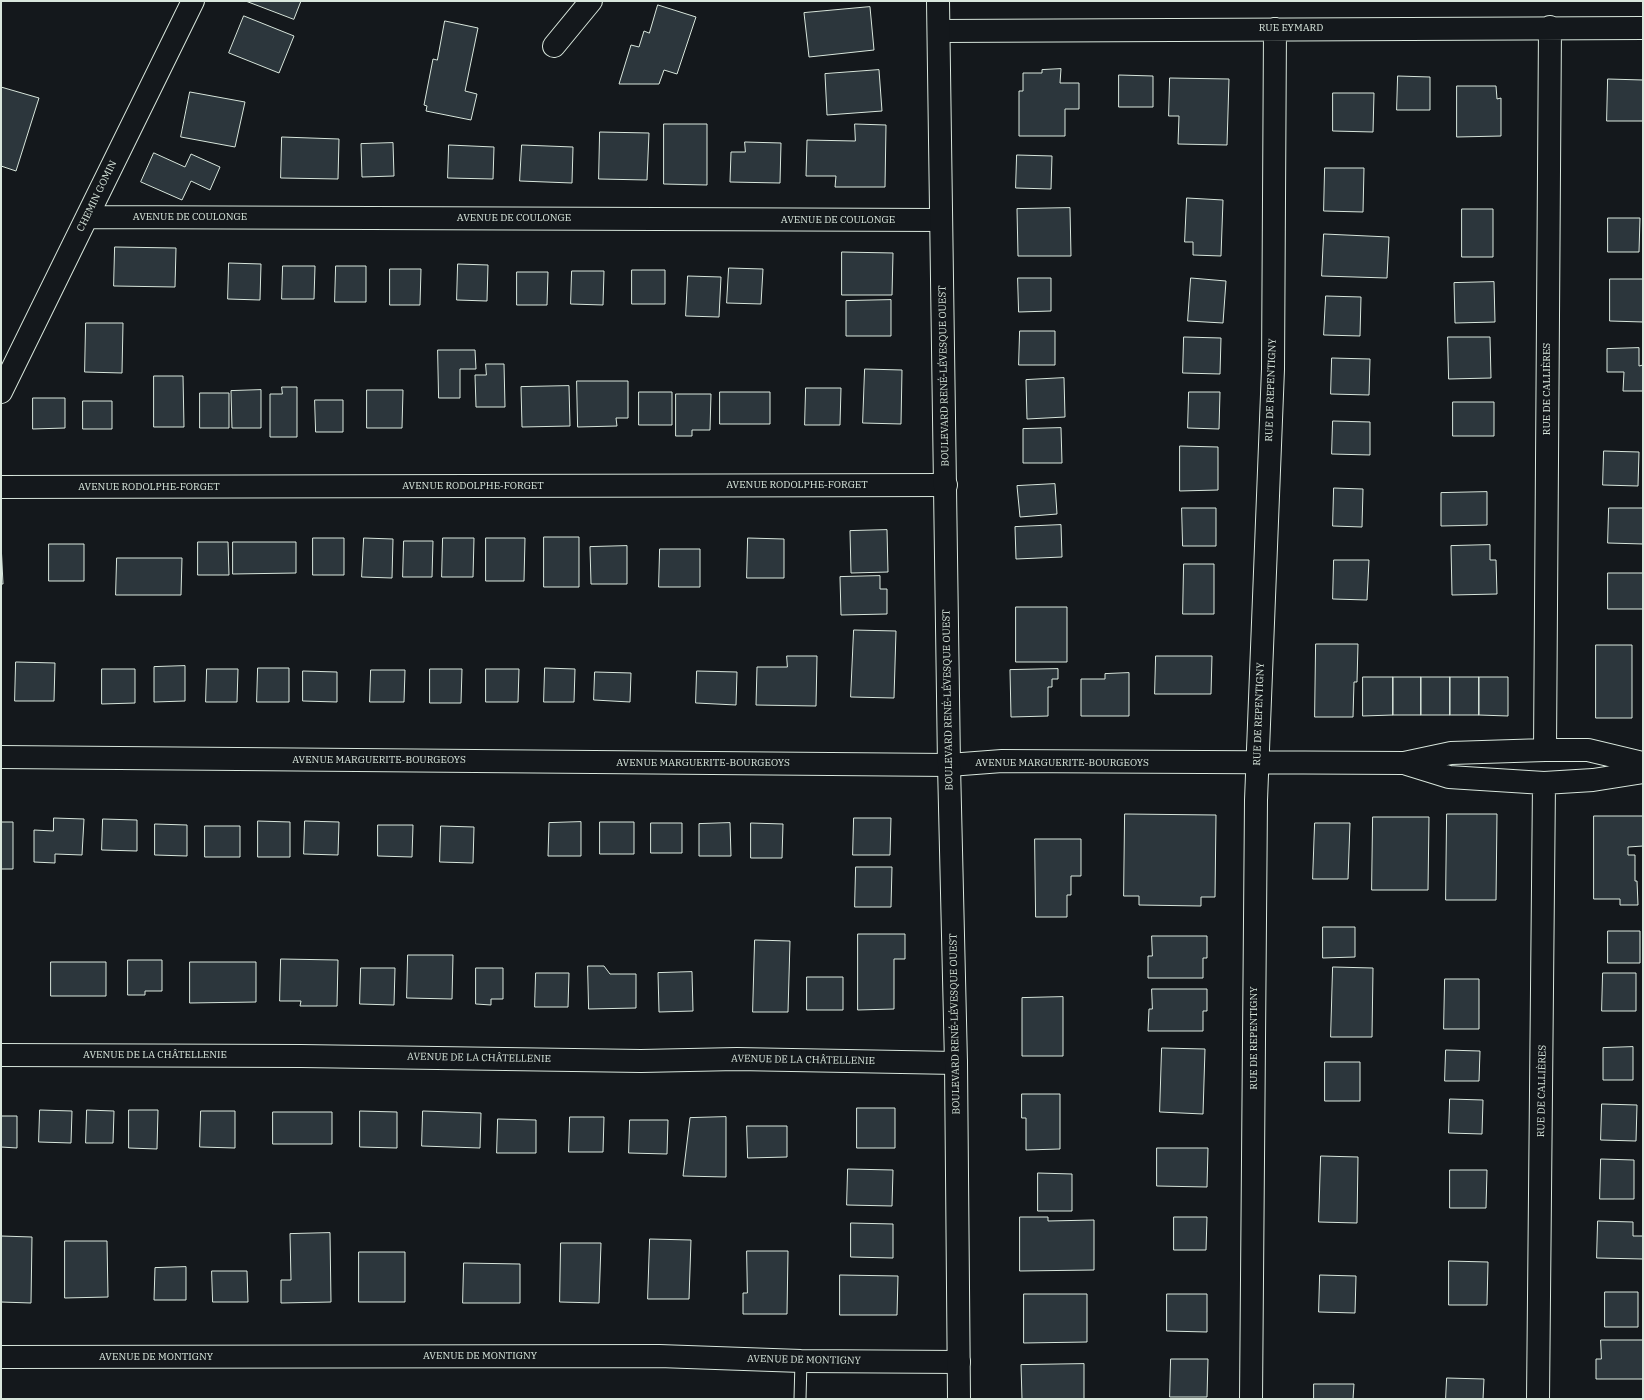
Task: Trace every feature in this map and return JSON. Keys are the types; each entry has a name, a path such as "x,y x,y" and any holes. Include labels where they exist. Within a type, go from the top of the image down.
{"street":[{"name":"CHEMIN GOMIN","path":"1,392 193,1"},
{"path":"554,46 591,1"},
{"name":"BOULEVARD RENÉ-LÉVESQUE OUEST","path":"938,1 949,765 956,1063 960,1399"},
{"name":"RUE EYMARD","path":"939,31 1550,27 1643,28"},
{"name":"RUE DE CALLIÈRES","path":"1545,750 1550,27"},
{"name":"RUE DE REPENTIGNY","path":"1251,1399 1257,762 1273,369 1275,29"},
{"name":"AVENUE DE COULONGE","path":"87,217 941,220"},
{"name":"AVENUE RODOLPHE-FORGET","path":"1,487 946,485"},
{"name":"AVENUE MARGUERITE-BOURGEOYS","path":"1,757 949,765 1002,761 1404,763 1451,753 1588,750 1643,763"},
{"name":"AVENUE MARGUERITE-BOURGEOYS","path":"1404,763 1450,777 1544,783 1593,780 1643,772"},
{"name":"RUE DE CALLIÈRES","path":"1538,1399 1544,783"},
{"name":"AVENUE DE LA CHÂTELLENIE","path":"1,1055 293,1056 641,1061 737,1059 956,1063"},
{"name":"AVENUE DE MONTIGNY","path":"1,1357 660,1356 801,1361 959,1362"}],"lane":[{"path":"800,1399 801,1361"}],"building":[{"path":"246,1 301,1 294,19"},
{"path":"658,5 696,17 677,74 664,70 659,84 619,84 631,45 639,47 644,31 649,33"},
{"path":"870,7 874,50 809,57 804,13"},
{"path":"244,16 294,36 279,73 229,53"},
{"path":"445,21 478,28 465,91 477,94 471,120 426,111 427,106 424,105 433,59 437,60"},
{"path":"1061,69 1060,83 1079,83 1079,109 1065,109 1065,136 1019,136 1019,91 1023,91 1023,73 1042,73 1042,70"},
{"path":"879,70 882,111 827,115 825,74"},
{"path":"1119,75 1153,76 1153,107 1119,107"},
{"path":"1398,76 1430,77 1430,110 1397,110"},
{"path":"1170,78 1229,79 1227,145 1178,144 1179,116 1169,116"},
{"path":"1608,79 1643,80 1643,121 1607,121"},
{"path":"1457,86 1496,86 1497,99 1501,98 1501,136 1457,137"},
{"path":"1,87 39,98 16,171 1,166"},
{"path":"190,92 245,102 235,147 181,137"},
{"path":"1333,93 1374,93 1373,132 1333,131"},
{"path":"664,124 707,124 707,185 664,184"},
{"path":"855,124 886,125 885,187 835,187 836,176 806,176 807,140 855,141"},
{"path":"600,132 649,133 647,180 599,179"},
{"path":"282,137 339,139 338,179 281,178"},
{"path":"745,142 781,143 780,183 730,182 731,152 745,152"},
{"path":"393,143 394,176 362,177 361,144"},
{"path":"449,145 494,147 493,179 448,178"},
{"path":"522,145 573,147 572,183 520,181"},
{"path":"154,153 185,167 191,154 220,167 210,190 191,181 182,200 141,182"},
{"path":"1017,155 1052,156 1051,189 1016,188"},
{"path":"1325,168 1364,168 1363,212 1324,211"},
{"path":"1187,198 1223,200 1221,256 1193,255 1193,242 1185,242"},
{"path":"1070,208 1071,256 1018,256 1017,209"},
{"path":"1462,209 1493,209 1493,257 1462,257"},
{"path":"1608,218 1640,218 1639,252 1608,252"},
{"path":"1324,234 1389,237 1387,278 1322,276"},
{"path":"115,247 176,248 175,287 114,286"},
{"path":"842,252 893,253 892,295 842,295"},
{"path":"229,263 261,264 260,300 228,299"},
{"path":"458,264 488,265 487,301 457,300"},
{"path":"283,266 315,266 314,299 282,299"},
{"path":"336,266 366,266 366,302 335,302"},
{"path":"729,268 763,269 761,304 727,303"},
{"path":"390,269 421,269 420,305 390,305"},
{"path":"632,270 665,270 665,304 632,304"},
{"path":"572,271 604,271 603,305 571,304"},
{"path":"517,272 548,272 547,305 517,305"},
{"path":"688,276 721,277 719,317 686,316"},
{"path":"1018,278 1051,278 1051,311 1019,312"},
{"path":"1191,278 1226,281 1223,323 1188,321"},
{"path":"1610,279 1643,279 1643,322 1610,321"},
{"path":"1494,282 1495,322 1455,323 1454,283"},
{"path":"1326,296 1361,297 1360,336 1324,335"},
{"path":"891,300 891,336 846,336 846,301"},
{"path":"86,323 123,323 122,373 85,372"},
{"path":"1020,331 1055,331 1055,365 1019,365"},
{"path":"1184,337 1221,338 1220,374 1183,373"},
{"path":"1448,337 1490,337 1491,378 1449,379"},
{"path":"1639,348 1639,366 1643,365 1643,391 1623,391 1624,372 1607,372 1607,349"},
{"path":"438,350 475,350 476,369 460,369 460,398 439,398"},
{"path":"1332,358 1370,359 1369,395 1331,394"},
{"path":"486,364 504,364 505,407 476,407 475,375 486,375"},
{"path":"865,369 902,370 901,424 863,423"},
{"path":"154,376 183,376 184,427 154,427"},
{"path":"1064,378 1065,417 1027,419 1026,380"},
{"path":"577,381 628,381 628,418 616,418 617,426 578,427"},
{"path":"569,386 570,426 522,427 521,387"},
{"path":"282,387 297,387 297,437 270,437 270,394 282,394"},
{"path":"806,388 841,388 840,425 805,425"},
{"path":"261,390 261,428 232,428 231,391"},
{"path":"367,390 403,390 402,428 367,428"},
{"path":"639,392 672,392 672,425 639,425"},
{"path":"720,392 770,392 770,424 720,424"},
{"path":"1189,392 1220,392 1219,429 1188,428"},
{"path":"200,393 229,393 229,428 200,428"},
{"path":"676,394 711,394 710,430 692,430 692,436 676,436"},
{"path":"33,398 65,398 65,428 33,429"},
{"path":"315,400 343,400 343,432 316,432"},
{"path":"83,401 112,401 112,429 83,429"},
{"path":"1453,402 1494,402 1494,436 1453,436"},
{"path":"1333,421 1370,422 1370,455 1332,454"},
{"path":"1061,428 1062,463 1023,463 1023,429"},
{"path":"1180,446 1218,447 1218,490 1180,491"},
{"path":"1604,451 1639,452 1638,486 1603,485"},
{"path":"1055,484 1057,514 1020,517 1017,486"},
{"path":"1334,488 1363,489 1362,527 1333,526"},
{"path":"1487,492 1487,525 1441,526 1441,493"},
{"path":"1182,508 1216,508 1216,546 1183,546"},
{"path":"1609,508 1643,508 1643,544 1608,543"},
{"path":"1061,525 1062,557 1016,559 1015,527"},
{"path":"887,530 888,572 851,573 850,531"},
{"path":"544,537 579,537 579,587 544,587"},
{"path":"313,538 344,538 344,575 313,575"},
{"path":"364,538 393,539 392,578 362,577"},
{"path":"443,538 474,538 473,577 442,577"},
{"path":"486,538 525,538 524,581 486,581"},
{"path":"748,538 784,539 784,578 747,578"},
{"path":"404,541 433,541 432,577 403,577"},
{"path":"198,542 228,542 229,575 198,575"},
{"path":"233,542 296,542 296,573 233,574"},
{"path":"1,543 3,584 1,584"},
{"path":"49,544 84,544 84,581 49,581"},
{"path":"1490,545 1490,560 1496,560 1497,594 1452,595 1451,546"},
{"path":"627,546 627,584 591,584 590,547"},
{"path":"660,549 700,549 700,587 659,587"},
{"path":"117,558 182,558 181,595 116,595"},
{"path":"1334,560 1369,560 1367,600 1333,599"},
{"path":"1184,564 1214,564 1214,614 1183,614"},
{"path":"1608,573 1643,573 1643,609 1608,609"},
{"path":"880,576 880,589 887,589 887,614 841,615 840,577"},
{"path":"1016,607 1067,607 1067,662 1016,662"},
{"path":"854,630 896,631 894,698 851,697"},
{"path":"1316,644 1358,644 1357,682 1354,682 1353,717 1315,717"},
{"path":"1596,645 1632,645 1632,718 1596,718"},
{"path":"787,656 817,656 816,706 756,705 757,667 787,667"},
{"path":"1156,656 1212,656 1211,694 1155,694"},
{"path":"16,662 55,663 54,701 15,701"},
{"path":"185,666 185,701 154,702 154,667"},
{"path":"258,668 289,668 289,702 257,702"},
{"path":"545,668 575,669 574,702 544,702"},
{"path":"102,669 135,669 135,703 102,704"},
{"path":"207,669 238,669 237,702 206,702"},
{"path":"430,669 462,669 461,703 430,703"},
{"path":"486,669 519,669 518,702 486,702"},
{"path":"1058,669 1058,679 1052,679 1052,687 1048,687 1048,716 1011,717 1010,670"},
{"path":"371,670 405,670 404,702 370,702"},
{"path":"303,671 337,672 337,702 303,701"},
{"path":"697,671 737,672 736,705 696,703"},
{"path":"595,672 631,673 630,702 594,700"},
{"path":"1129,673 1129,716 1081,716 1081,679 1105,679 1105,674"},
{"path":"1363,677 1393,677 1393,715 1363,716"},
{"path":"1393,677 1421,677 1421,715 1393,715"},
{"path":"1421,677 1450,677 1450,715 1421,715"},
{"path":"1450,677 1479,677 1479,715 1450,715"},
{"path":"1479,677 1508,677 1508,716 1479,715"},
{"path":"1125,814 1216,815 1215,897 1201,897 1201,906 1139,905 1139,896 1124,896"},
{"path":"1447,814 1497,814 1496,900 1446,900"},
{"path":"1594,816 1643,816 1643,846 1628,847 1628,855 1635,855 1635,881 1637,881 1638,905 1620,905 1620,899 1594,899"},
{"path":"1373,817 1429,817 1428,890 1372,890"},
{"path":"54,818 84,819 82,855 55,854 55,863 34,862 34,830 53,831"},
{"path":"854,818 891,818 890,855 853,855"},
{"path":"103,819 137,820 137,851 102,850"},
{"path":"258,821 290,822 290,857 258,857"},
{"path":"305,821 339,822 338,855 304,854"},
{"path":"1,822 13,822 13,869 1,869"},
{"path":"581,822 581,856 548,856 549,823"},
{"path":"600,822 634,822 634,854 600,854"},
{"path":"651,823 682,823 682,853 651,853"},
{"path":"730,823 731,856 699,856 699,824"},
{"path":"751,823 783,824 782,858 751,858"},
{"path":"1315,823 1350,823 1348,879 1313,879"},
{"path":"155,824 187,825 187,856 155,855"},
{"path":"378,825 413,825 412,857 378,856"},
{"path":"205,826 240,826 240,857 205,857"},
{"path":"441,826 474,827 473,863 440,862"},
{"path":"1035,839 1081,839 1081,876 1071,876 1071,895 1067,895 1067,917 1036,917"},
{"path":"856,867 892,867 891,907 855,907"},
{"path":"1323,927 1355,927 1355,957 1323,958"},
{"path":"1608,931 1640,931 1640,963 1608,963"},
{"path":"858,934 905,934 905,959 894,959 894,1009 858,1010"},
{"path":"1152,936 1207,936 1207,958 1203,958 1203,978 1148,978 1148,956 1152,956"},
{"path":"755,940 790,941 788,1012 753,1012"},
{"path":"408,955 453,955 452,999 407,998"},
{"path":"281,959 338,960 337,1006 300,1006 301,1001 280,1001"},
{"path":"128,960 162,960 162,991 145,991 145,995 128,995"},
{"path":"51,962 106,962 106,996 51,996"},
{"path":"190,962 256,962 256,1002 190,1003"},
{"path":"588,966 604,966 610,974 636,974 636,1008 589,1009"},
{"path":"1333,967 1373,968 1372,1037 1331,1037"},
{"path":"361,968 395,968 394,1005 360,1004"},
{"path":"476,968 503,968 503,999 491,999 491,1005 476,1004"},
{"path":"692,972 693,1011 659,1012 658,973"},
{"path":"536,973 569,973 568,1007 535,1007"},
{"path":"1603,973 1636,973 1636,1011 1602,1011"},
{"path":"807,977 843,977 843,1010 807,1010"},
{"path":"1445,979 1479,979 1479,1029 1444,1029"},
{"path":"1152,989 1207,989 1207,1011 1203,1011 1203,1031 1148,1031 1149,1009 1152,1009"},
{"path":"1063,997 1063,1056 1022,1056 1022,998"},
{"path":"1633,1047 1633,1080 1603,1080 1603,1048"},
{"path":"1162,1048 1205,1049 1203,1114 1160,1112"},
{"path":"1446,1050 1480,1051 1479,1081 1445,1081"},
{"path":"1325,1062 1360,1062 1360,1101 1325,1101"},
{"path":"1022,1094 1060,1094 1060,1149 1026,1150 1026,1118 1022,1118"},
{"path":"1450,1099 1483,1100 1482,1134 1449,1133"},
{"path":"1602,1104 1637,1105 1636,1141 1601,1140"},
{"path":"857,1108 895,1108 895,1148 857,1148"},
{"path":"40,1110 72,1111 71,1143 39,1142"},
{"path":"87,1110 114,1111 113,1143 86,1143"},
{"path":"129,1110 158,1110 157,1149 129,1148"},
{"path":"201,1111 235,1111 235,1148 200,1147"},
{"path":"360,1111 397,1112 397,1148 360,1147"},
{"path":"423,1111 481,1113 480,1148 422,1146"},
{"path":"273,1112 332,1112 332,1144 273,1144"},
{"path":"1,1116 17,1116 17,1148 1,1147"},
{"path":"570,1117 604,1117 603,1152 569,1152"},
{"path":"726,1117 726,1177 683,1176 690,1118"},
{"path":"498,1119 536,1120 536,1153 497,1153"},
{"path":"630,1120 668,1120 667,1154 629,1153"},
{"path":"747,1126 787,1126 787,1157 748,1158"},
{"path":"1157,1148 1208,1148 1207,1187 1157,1186"},
{"path":"1321,1156 1358,1157 1357,1223 1319,1222"},
{"path":"1601,1159 1634,1160 1634,1199 1600,1199"},
{"path":"848,1169 893,1170 892,1206 847,1205"},
{"path":"1450,1170 1487,1170 1486,1208 1450,1208"},
{"path":"1038,1173 1072,1174 1072,1211 1038,1211"},
{"path":"1020,1217 1048,1217 1048,1221 1094,1220 1094,1270 1020,1271"},
{"path":"1174,1217 1207,1217 1206,1250 1174,1250"},
{"path":"1598,1221 1633,1222 1633,1236 1643,1236 1643,1259 1597,1258"},
{"path":"851,1223 893,1224 893,1258 851,1257"},
{"path":"330,1233 331,1302 281,1303 281,1280 291,1280 290,1234"},
{"path":"1,1236 32,1237 31,1303 1,1302"},
{"path":"650,1239 691,1240 689,1299 648,1299"},
{"path":"65,1241 107,1241 108,1297 65,1298"},
{"path":"561,1243 601,1243 599,1303 560,1302"},
{"path":"747,1251 788,1251 787,1314 743,1314 743,1293 747,1293"},
{"path":"359,1252 405,1252 405,1302 359,1302"},
{"path":"1449,1261 1488,1262 1487,1305 1449,1305"},
{"path":"464,1263 520,1264 520,1303 463,1303"},
{"path":"186,1267 186,1300 154,1300 155,1268"},
{"path":"212,1271 247,1271 248,1302 213,1302"},
{"path":"840,1275 898,1276 897,1315 840,1315"},
{"path":"1320,1275 1356,1276 1355,1313 1319,1312"},
{"path":"1605,1292 1638,1292 1638,1327 1605,1327"},
{"path":"1024,1294 1087,1294 1087,1342 1024,1343"},
{"path":"1167,1294 1207,1294 1207,1332 1167,1331"},
{"path":"1601,1340 1643,1340 1643,1379 1596,1379 1596,1359 1601,1359"},
{"path":"1171,1359 1208,1359 1207,1397 1170,1397"},
{"path":"1084,1364 1084,1399 1022,1399 1021,1365"},
{"path":"1447,1378 1484,1379 1483,1399 1446,1399"},
{"path":"1314,1384 1354,1384 1353,1399 1314,1399"}]}
